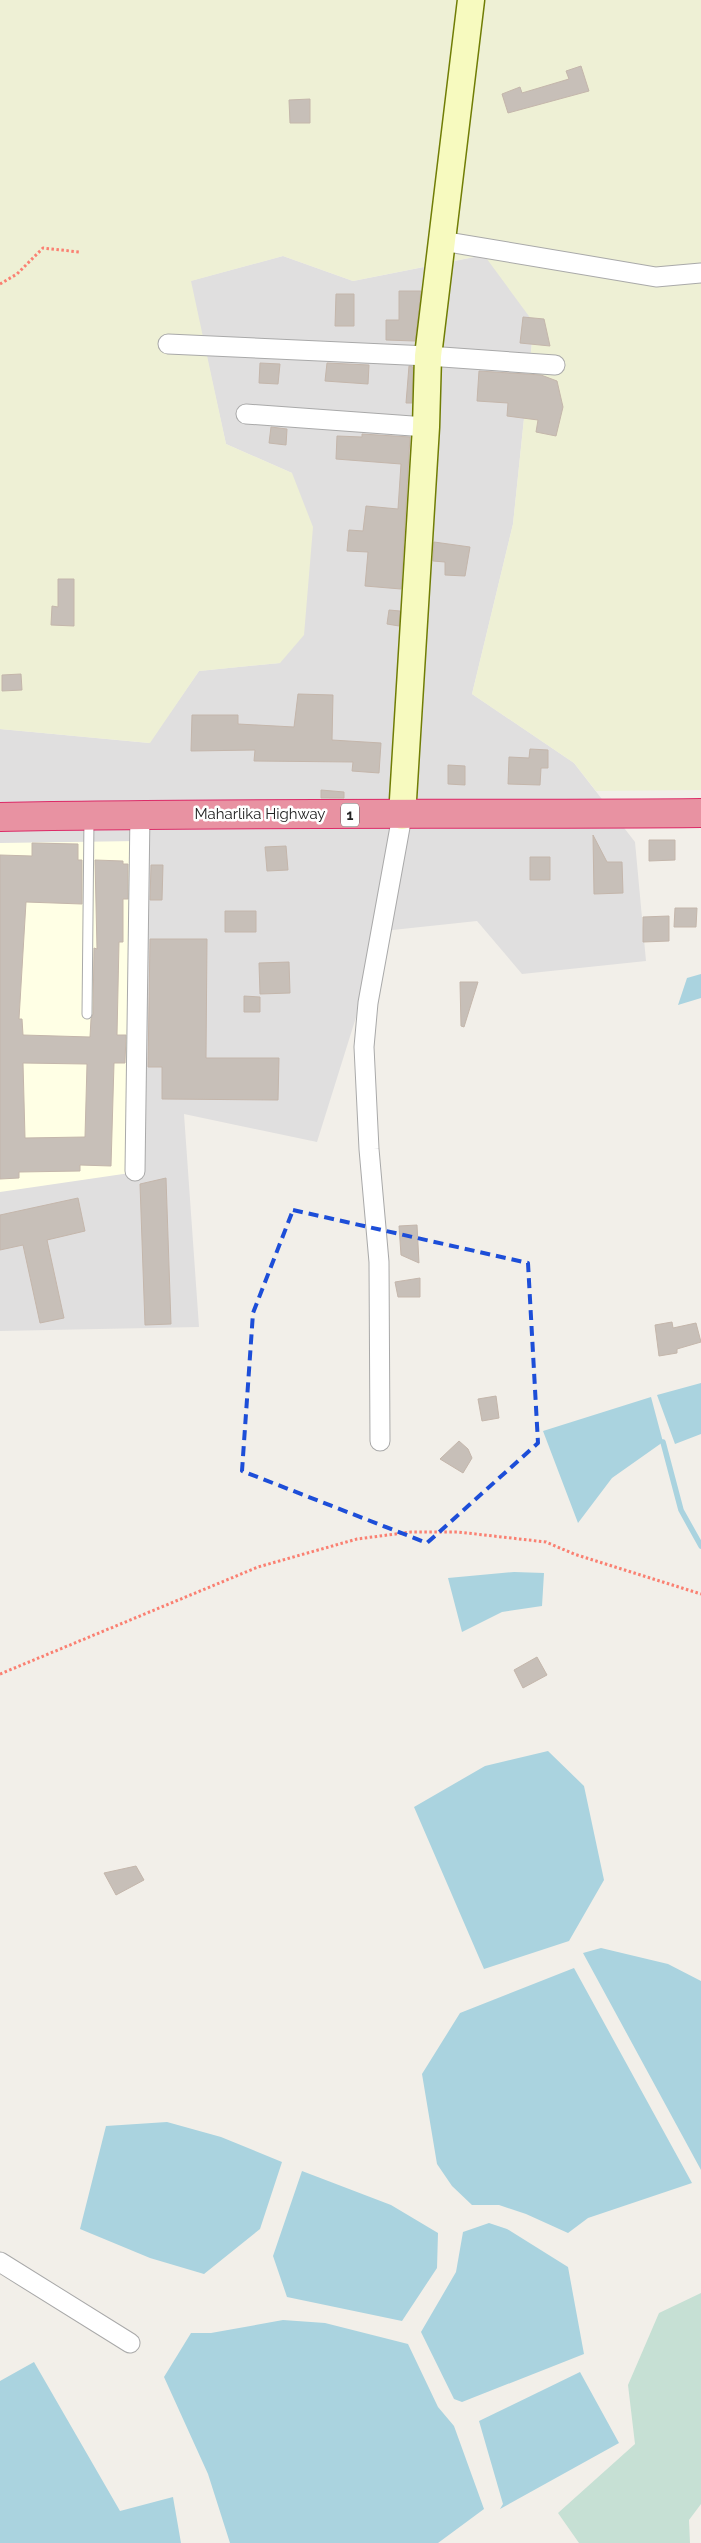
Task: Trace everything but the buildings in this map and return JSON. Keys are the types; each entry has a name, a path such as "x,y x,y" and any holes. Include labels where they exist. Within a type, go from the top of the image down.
{"highway":[{"name":"Maharlika Highway","path":"0,817 140,813 402,816 701,813"}],"street":[{"path":"380,1441 380,1262 369,1149 364,1047 368,1003 402,816 426,427 428,356 471,0"},
{"path":"442,241 656,277 701,273"},
{"path":"168,344 428,356 555,365"},
{"path":"246,414 426,427"},
{"path":"135,1171 140,813"},
{"path":"0,2262 130,2343"}],"lane":[{"path":"87,1014 89,815"}],"path":[{"path":"0,284 17,274 43,248 78,252"},
{"path":"0,1674 258,1567 357,1539 411,1532 458,1532 546,1542 574,1554 701,1594"}],"highlighted area":[{"path":"293,1210 528,1263 538,1443 427,1543 242,1471 253,1313"}],"shaded area":[{"path":"0,0 701,0 701,790 596,791 574,763 472,694 513,524 534,323 484,255 353,281 283,256 191,281 226,444 292,473 313,527 304,635 280,663 199,671 150,743 0,729"},
{"path":"485,255 534,322 513,524 472,694 574,763 635,842 646,961 522,974 477,921 383,931 317,1142 184,1114 199,1327 0,1331 0,729 149,743 199,671 280,663 292,473 226,444 190,281 283,256 353,281"},
{"path":"138,841 130,1173 0,1192 0,843"},
{"path":"701,2293 701,2504 689,2520 690,2543 579,2543 558,2513 635,2444 628,2385 659,2313"}],"water":[{"path":"701,974 701,998 678,1005 687,978"},
{"path":"701,1383 701,1434 675,1444 657,1395"},
{"path":"651,1397 663,1442 612,1478 578,1523 543,1431"},
{"path":"514,1572 544,1573 542,1606 502,1612 462,1632 448,1578"},
{"path":"548,1751 584,1786 604,1880 569,1941 484,1969 414,1807 485,1766"},
{"path":"601,1948 668,1964 701,1981 701,2170 583,1953"},
{"path":"574,1968 692,2183 588,2218 568,2233 526,2214 499,2205 472,2205 452,2186 437,2164 422,2074 460,2013"},
{"path":"167,2122 221,2137 282,2162 260,2229 204,2274 150,2258 80,2229 106,2126"},
{"path":"302,2171 391,2205 438,2233 437,2268 402,2321 287,2297 273,2256"},
{"path":"489,2223 507,2229 568,2267 584,2354 462,2402 454,2399 421,2332 456,2272 463,2232"},
{"path":"283,2320 325,2323 408,2344 438,2407 454,2426 484,2509 438,2543 230,2543 208,2474 164,2377 191,2333 211,2333"},
{"path":"34,2362 120,2511 173,2497 181,2543 0,2543 0,2381"},
{"path":"580,2372 619,2443 500,2509 503,2504 479,2421"}],"waterway":[{"path":"663,1442 681,1510 701,1546"}]}
